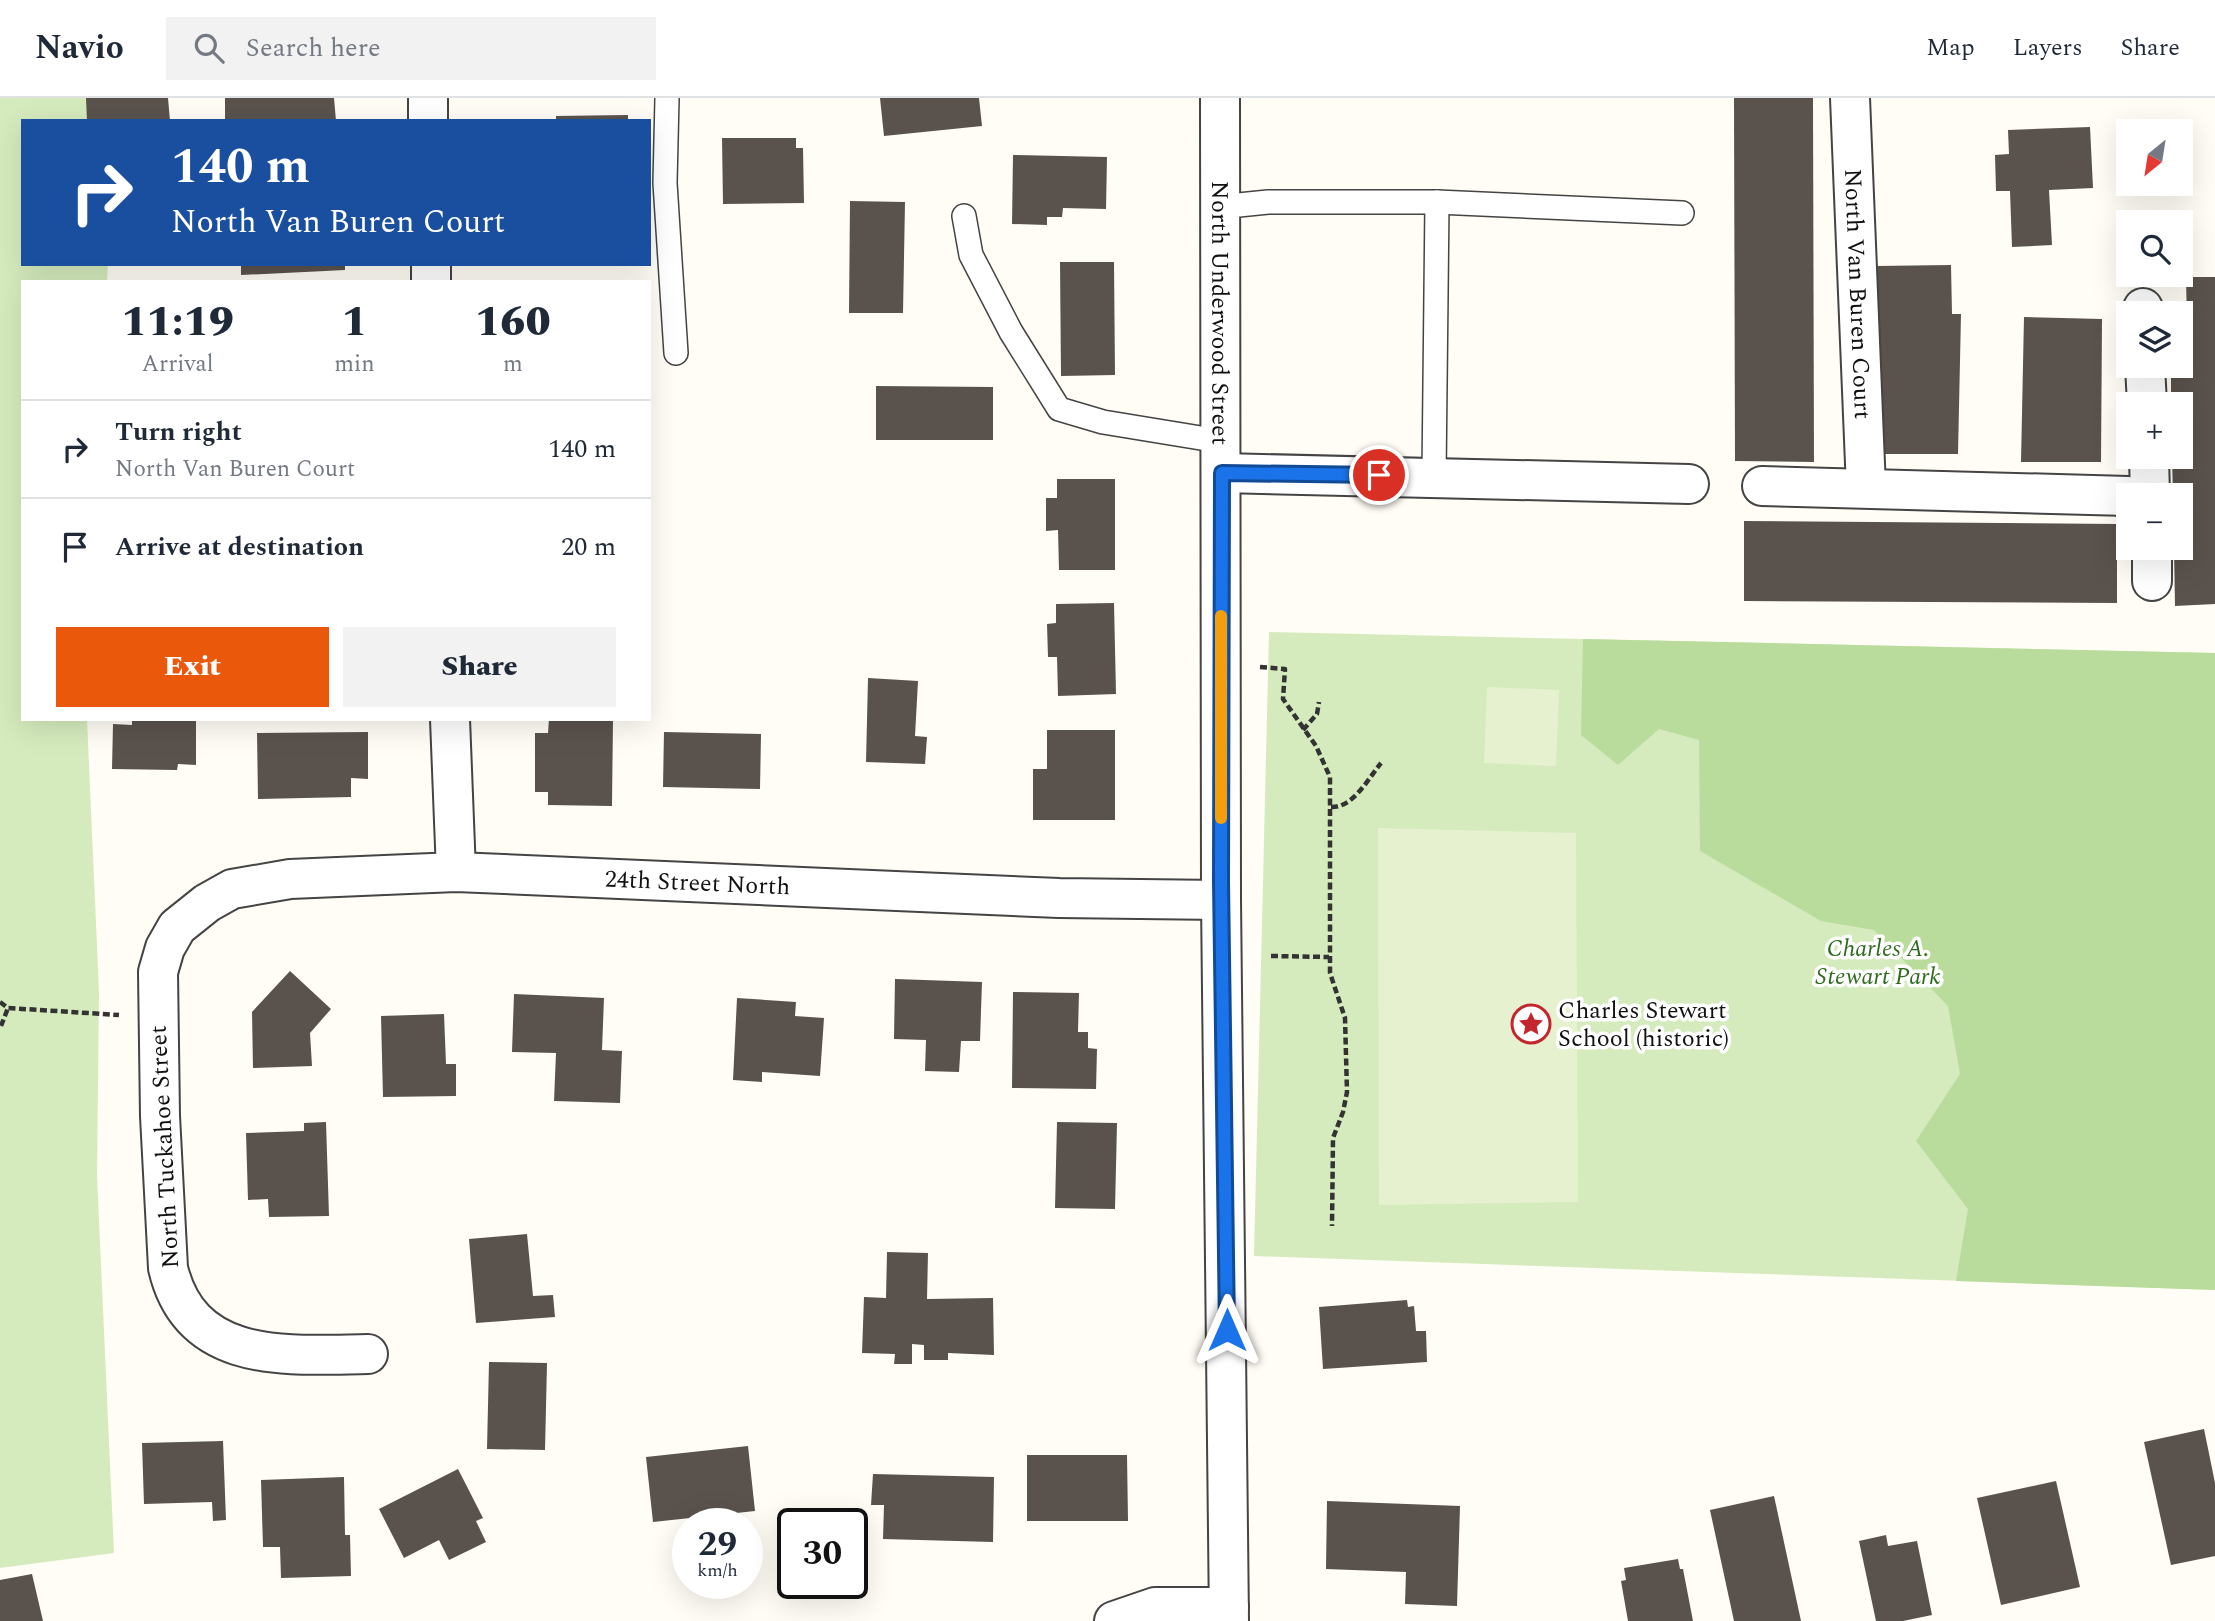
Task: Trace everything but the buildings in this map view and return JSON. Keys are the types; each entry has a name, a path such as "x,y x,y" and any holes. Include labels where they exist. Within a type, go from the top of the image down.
{"street":[{"path":"428,98 428,119"},
{"name":"North Underwood Street","path":"1220,98 1222,900 1229,1614"},
{"name":"North Van Buren Court","path":"1850,98 1866,488"},
{"path":"1220,457 1434,476 1689,484"},
{"path":"1762,486 2116,496"},
{"path":"450,721 456,872"},
{"name":"24th Street North","path":"186,919 225,892 242,886 302,878 456,872 1059,898 1222,900"},
{"name":"North Tuckahoe Street","path":"186,919 165,948 156,985 168,1268 173,1292 201,1328 246,1349 276,1355 368,1354"},
{"path":"1114,1621 1155,1607 1229,1614"}],"lane":[{"path":"667,98 665,183 676,353"},
{"path":"1219,207 1268,202 1437,202 1682,213"},
{"path":"1434,476 1437,202"},
{"path":"964,216 971,255 1011,332 1059,409 1220,457"}],"path":[{"path":"1259,667 1285,669 1283,699 1329,773 1329,957 1331,984 1345,1018 1347,1092 1333,1138 1332,1226"},
{"path":"1304,730 1317,714 1319,702"},
{"path":"1331,807 1340,807 1349,802 1381,763"},
{"path":"1271,956 1329,957"},
{"path":"0,1002 8,1008 123,1015"},
{"path":"1,1026 2,1017 8,1008"}],"green space":[{"path":"0,98 116,98 115,119 21,119 21,266 108,266 107,280 21,280 21,721 87,721 99,992 97,1176 114,1553 0,1568"},
{"name":"Charles A. Stewart Park","path":"1269,632 2215,653 2215,1290 1254,1256"},
{"path":"1583,639 2215,653 2215,1290 1956,1281 1968,1209 1916,1141 1960,1074 1948,1006 1874,930 1821,921 1700,851 1699,740 1659,729 1618,765 1581,735"},
{"path":"1487,687 1559,690 1556,766 1484,763"},
{"path":"1378,828 1576,833 1578,1202 1379,1205"}],"slow traffic":[{"path":"1221,616 1221,818"}],"place":[{"name":"Charles Stewart School (historic)","path":"1531,1024"}],"route":[{"path":"1227,1330 1224,942 1221,881 1222,473 1379,475"}]}
